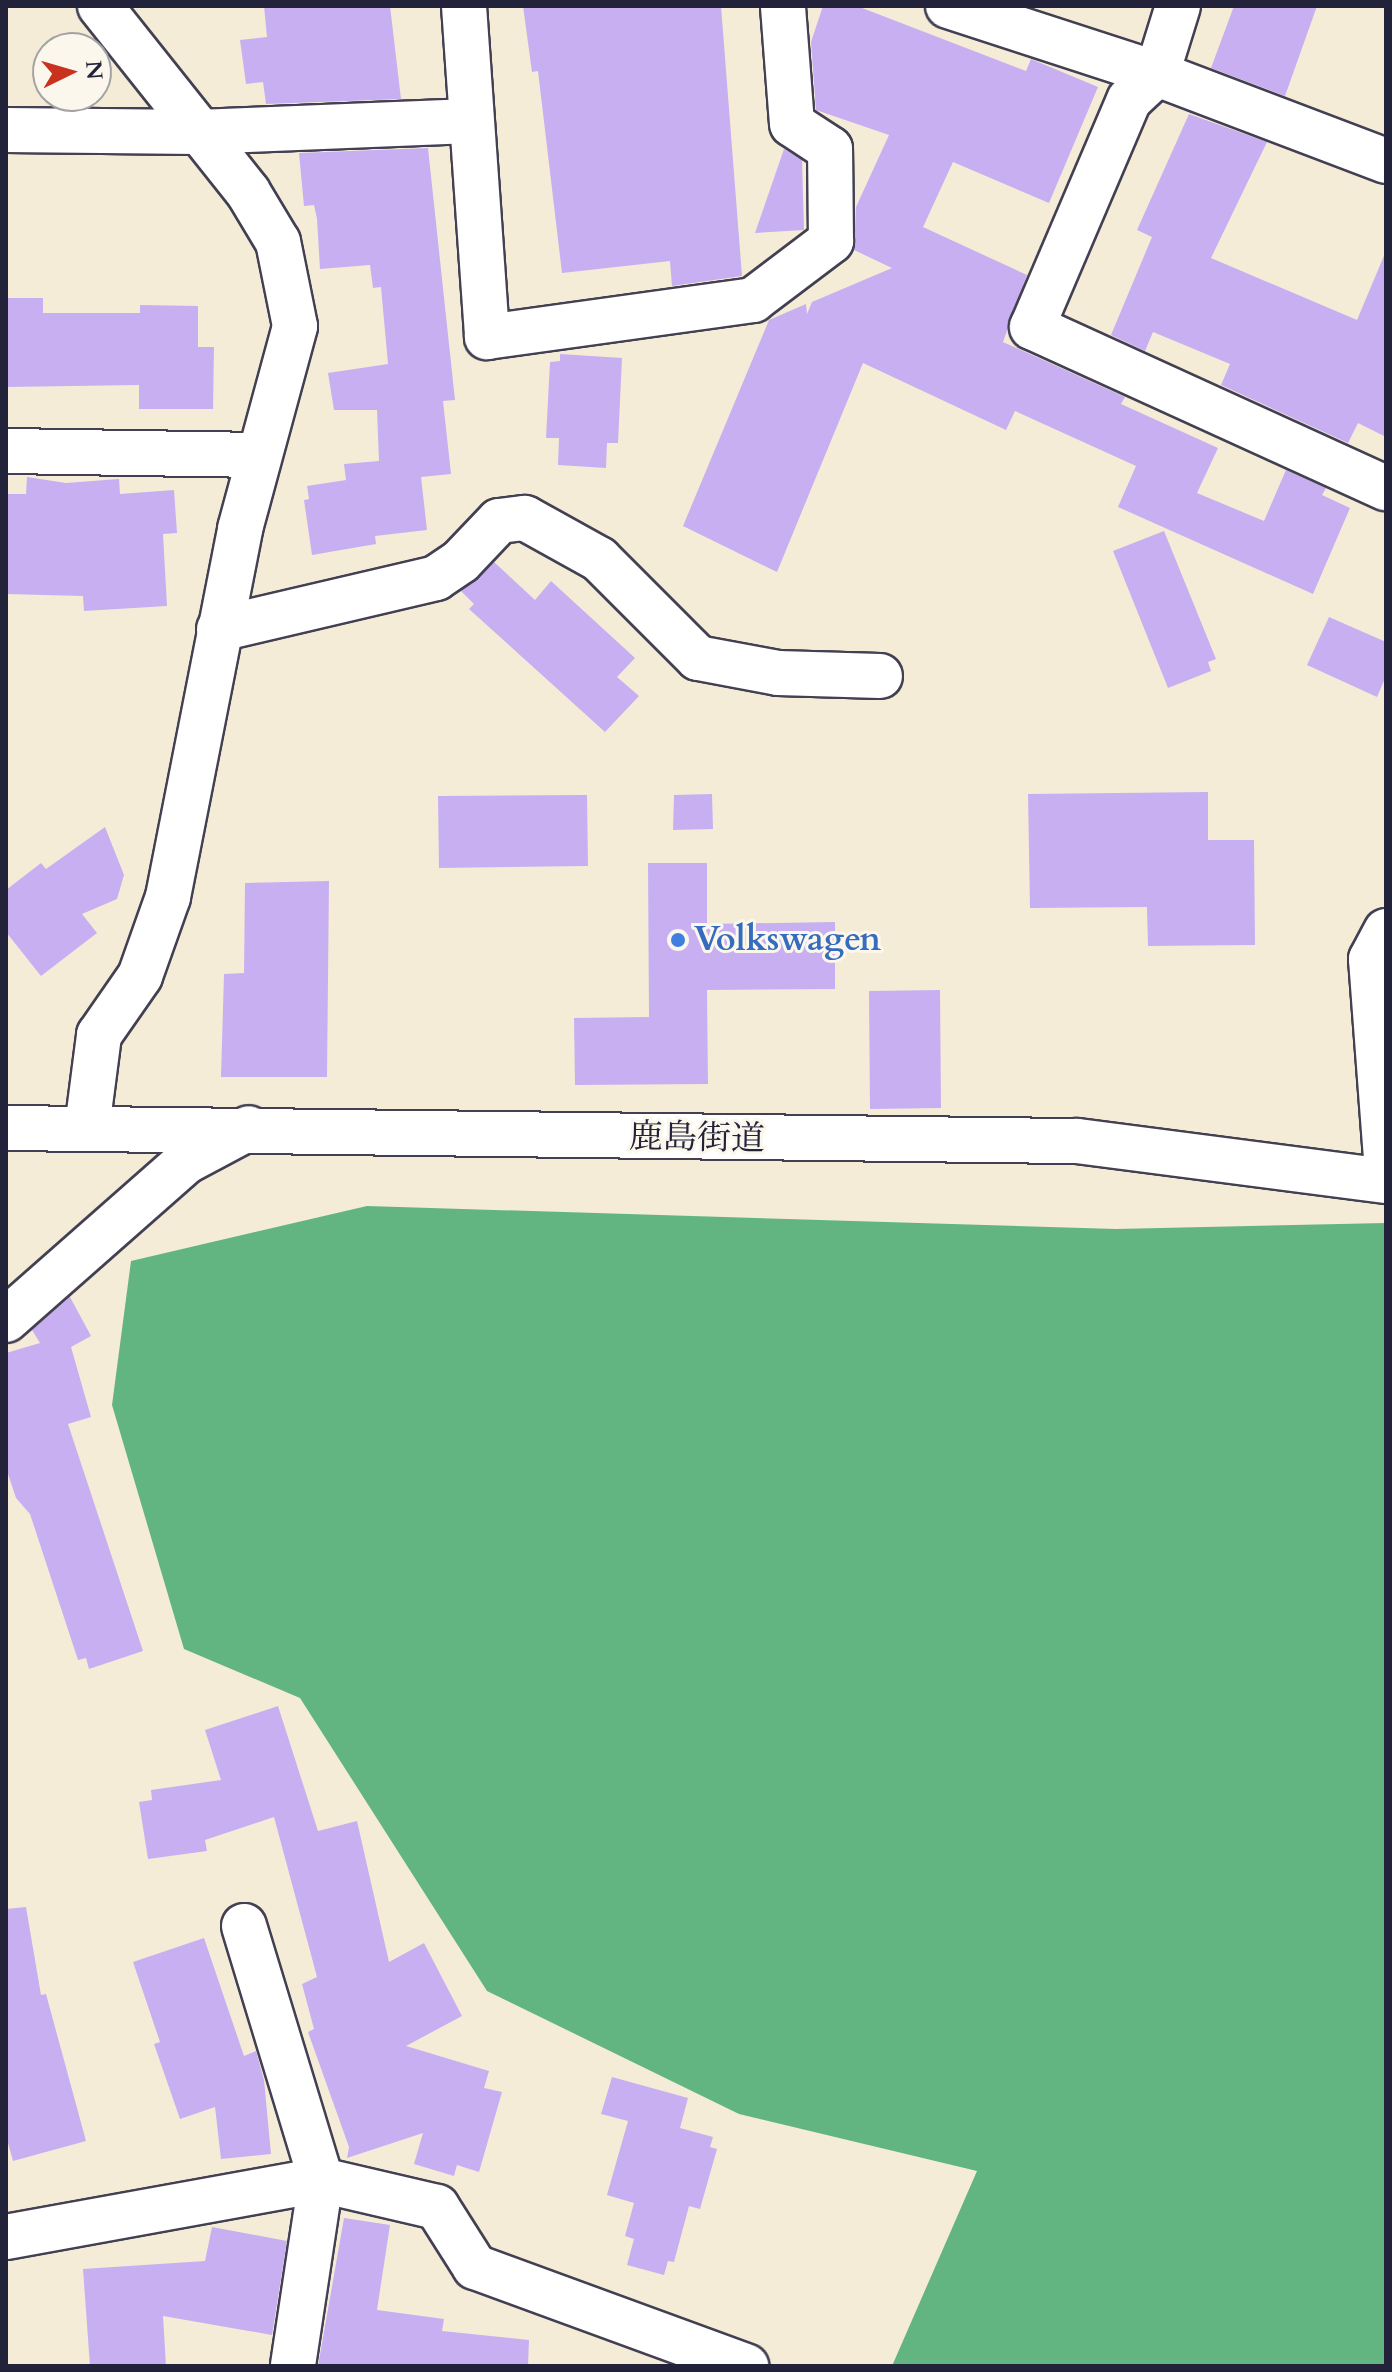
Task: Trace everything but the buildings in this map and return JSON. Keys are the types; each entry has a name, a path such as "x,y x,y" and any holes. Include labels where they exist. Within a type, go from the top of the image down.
{"street":[{"path":"87,1128 99,1035 140,976 168,897 219,629 258,455 295,326 292,293 278,242 248,192 100,6"},
{"path":"464,6 487,337 753,300 831,241 830,149 792,124 783,6"},
{"path":"948,6 1157,74 1386,161"},
{"path":"1178,6 1157,74 1129,100 1032,327 1386,488"},
{"path":"6,130 198,132 471,121"},
{"path":"6,451 258,455"},
{"path":"219,629 436,578 461,561 499,521 525,518 599,559 698,658 778,673 880,676"},
{"path":"1386,931 1371,959 1386,1159"},
{"name":"鹿島街道","path":"6,1128 249,1128 1077,1141 1386,1181"},
{"path":"6,1320 185,1162 249,1128"},
{"path":"244,1926 321,2180 293,2366"},
{"path":"6,2237 321,2180 437,2207 475,2267 746,2366"}],"green space":[{"path":"367,1206 1116,1229 1386,1223 1386,2366 892,2366 977,2171 739,2114 487,1991 300,1698 184,1649 112,1405 131,1261"}],"place":[{"name":"Volkswagen","path":"678,940"}]}
